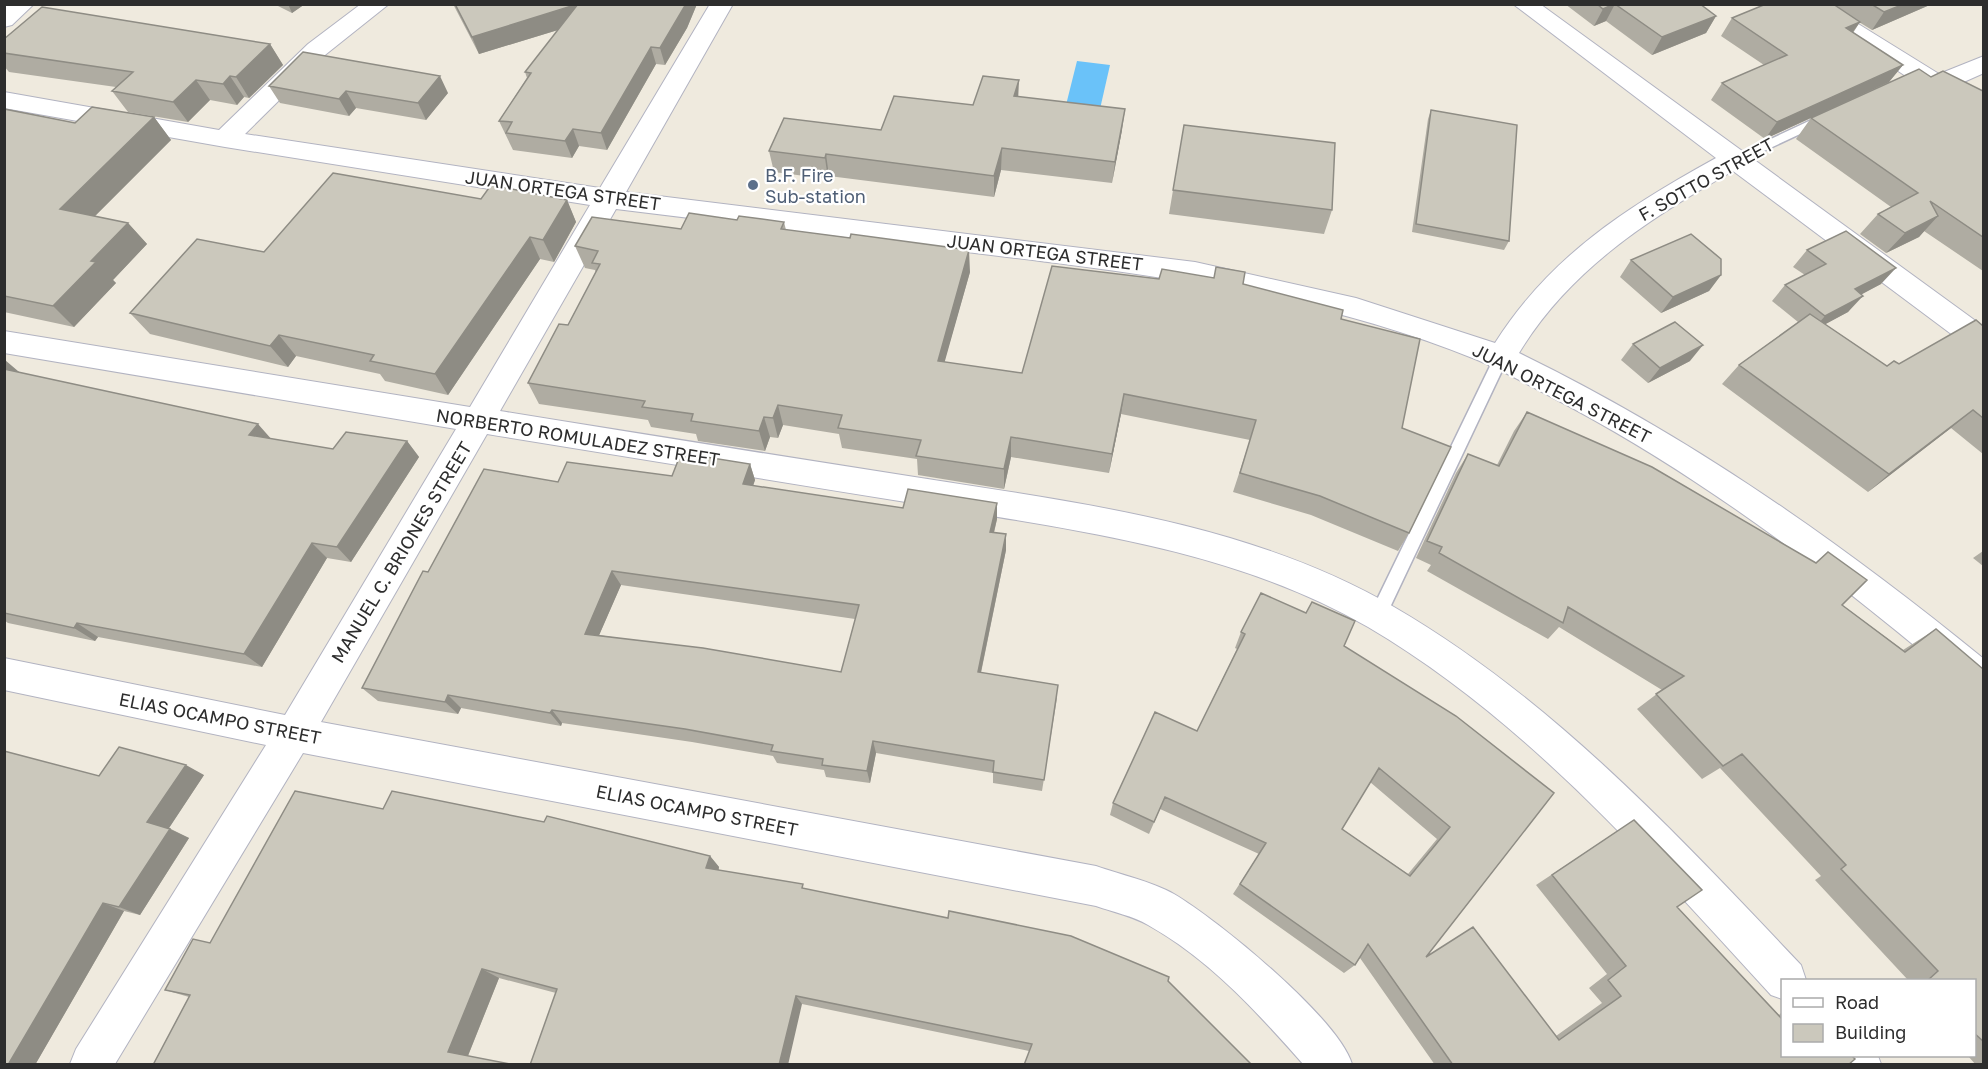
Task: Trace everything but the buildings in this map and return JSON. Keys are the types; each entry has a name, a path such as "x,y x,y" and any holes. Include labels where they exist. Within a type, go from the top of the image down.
{"street":[{"path":"4,20 23,4"},
{"path":"225,139 323,43 348,22 378,4"},
{"name":"MANUEL C. BRIONES STREET","path":"91,1065 294,734 610,199 722,4"},
{"path":"1524,4 1983,343"},
{"path":"1809,4 1922,79 1983,113"},
{"path":"1922,79 1983,63"},
{"name":"JUAN ORTEGA STREET","path":"4,100 225,139 610,199 1154,265 1241,279 1323,298 1399,321 1501,358 1609,412 1720,480 1821,551 1915,623 1983,681"},
{"name":"F. SOTTO STREET","path":"1501,358 1536,305 1579,261 1630,221 1733,160"},
{"name":"NORBERTO ROMULADEZ STREET","path":"4,342 54,352 1092,519 1196,543 1305,580 1378,615 1443,656 1505,702 1586,773 1784,979"},
{"name":"ELIAS OCAMPO STREET","path":"4,674 294,734 1096,886 1159,908 1224,954 1283,1010 1331,1065"}],"lane":[{"name":"F. SOTTO STREET","path":"1733,160 1837,112"},
{"name":"F. SOTTO STREET","path":"1378,615 1501,358"}],"water":[{"path":"1077,61 1110,65 1100,109 1066,105"}],"place":[{"name":"B.F. Fire Sub-station","path":"753,185"}]}
